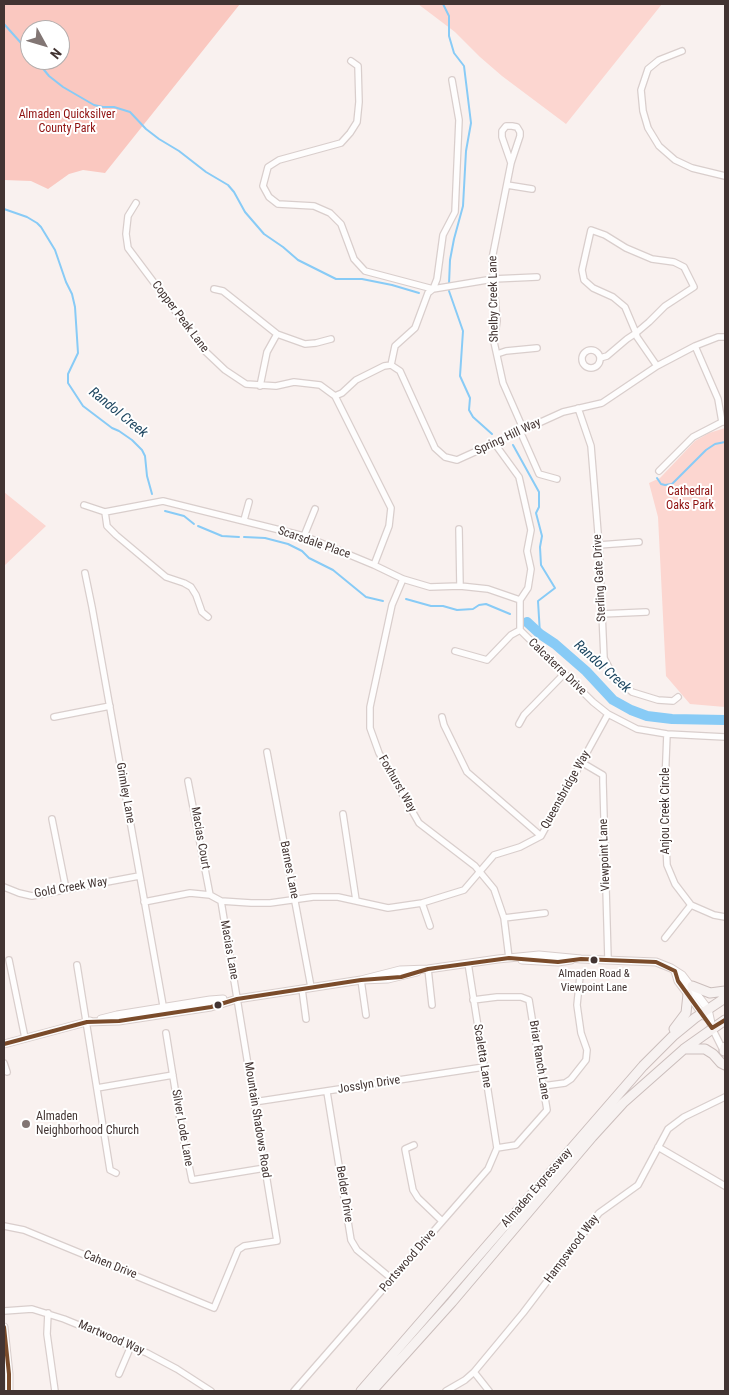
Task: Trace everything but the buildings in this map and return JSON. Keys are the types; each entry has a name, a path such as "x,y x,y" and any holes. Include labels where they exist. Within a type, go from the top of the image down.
{"main road":[{"path":"673,1036 675,1029 686,1012 690,990 710,993 725,991"},
{"name":"Almaden Expressway","path":"361,1391 643,1066 673,1036 725,998"},
{"name":"Almaden Expressway","path":"372,1391 452,1302 623,1103 684,1049 725,1020"},
{"path":"684,1049 705,1049 725,1065"}],"street":[{"path":"682,51 660,60 648,69 641,90 643,110 648,128 659,146 675,160 692,168 725,176"},
{"path":"352,61 358,66 359,102 356,122 350,133 341,143 279,160 268,167 263,186 269,197 278,204 314,206 330,213 341,224 354,259 365,271 433,289 493,279 537,277"},
{"path":"374,565 389,526 391,508 335,396 342,393 356,380 384,366 391,365 395,346 414,328 428,293 433,289 437,279 443,235 455,212 459,120 452,80"},
{"name":"Shelby Creek Lane","path":"510,163 502,137 502,131 506,126 517,127 520,136 510,163 492,259 497,308 494,342 502,383 521,424 520,431 539,474 557,480"},
{"path":"507,185 532,189"},
{"name":"Copper Peak Lane","path":"136,203 128,216 126,234 128,248 206,352 225,370 246,384 276,386 294,382 320,385 335,396"},
{"path":"600,358 607,356 636,333 649,322 665,306 694,287 684,267 674,262 652,259 591,230 582,270 584,280 592,288 613,297 625,307 636,333 657,366"},
{"path":"214,289 223,291 276,334 305,344 331,339"},
{"path":"260,386 267,352 276,334"},
{"name":"Spring Hill Way","path":"391,365 400,371 436,448 445,457 457,460 563,412 602,403 657,366 695,346 725,336"},
{"path":"658,471 693,437 724,422 718,399 695,346"},
{"path":"497,354 506,351 537,348"},
{"name":"Sterling Gate Drive","path":"578,408 591,446 599,545 604,658 614,677 632,692 658,700 673,700 678,697"},
{"name":"Calcaterra Drive","path":"495,444 519,476 531,530 527,551 531,569 528,588 520,600 520,630 608,714 637,729 667,734 725,737"},
{"name":"Scarsdale Place","path":"106,512 163,501 304,536 403,579 430,587 460,586 488,589 520,600"},
{"path":"244,520 249,502"},
{"path":"84,505 106,512 107,526 166,578 191,587 202,612 208,617"},
{"path":"304,536 315,509"},
{"path":"459,529 460,586"},
{"path":"599,545 639,542"},
{"name":"Grimley Lane","path":"85,573 164,1010"},
{"name":"Foxhurst Way","path":"403,579 392,605 370,707 370,728 379,753 420,823 475,866 494,889 504,918 509,958"},
{"path":"601,614 646,612"},
{"path":"455,650 487,660 511,635 520,630"},
{"path":"519,724 524,715 564,674"},
{"path":"54,717 110,706"},
{"name":"Queensbridge Way","path":"144,902 190,894 210,895 221,901 270,903 314,897 338,897 388,908 422,902 464,890 494,855 520,847 541,836 608,714"},
{"path":"442,717 444,726 466,772 541,836"},
{"name":"Anjou Creek Circle","path":"667,734 664,808 667,865 675,884 691,905 714,915 725,916"},
{"name":"Barnes Lane","path":"267,752 310,988"},
{"name":"Viewpoint Lane","path":"581,762 602,775 604,782 608,959"},
{"name":"Macias Court","path":"188,782 210,895"},
{"path":"343,814 356,900"},
{"path":"52,819 66,888"},
{"name":"Gold Creek Way","path":"4,887 32,896 66,888 139,876"},
{"name":"Macias Lane","path":"221,901 237,999"},
{"path":"422,902 430,926"},
{"path":"665,938 691,905"},
{"path":"504,918 545,913"},
{"path":"4,1044 117,1014 164,1010 210,1000 237,999 361,980 401,977 428,969 538,955 656,962 675,971 678,980 690,990 705,1011 725,1051"},
{"path":"9,960 24,1038"},
{"name":"Scaletta Lane","path":"468,963 497,1148"},
{"path":"76,965 87,1022 110,1170 116,1173"},
{"path":"428,969 432,1005"},
{"path":"544,1086 565,1083 586,1060 587,1050 577,1006 580,976"},
{"path":"361,980 366,1015"},
{"path":"302,989 306,1019"},
{"name":"Briar Ranch Lane","path":"473,1000 497,997 521,997 529,1000 544,1086 547,1110 516,1145 497,1148"},
{"name":"Mountain Shadows Road","path":"214,1308 238,1250 244,1246 277,1241 237,999"},
{"name":"Silver Lode Lane","path":"166,1033 192,1180 265,1168"},
{"path":"4,1063 7,1072"},
{"name":"Josslyn Drive","path":"254,1102 484,1067"},
{"path":"97,1088 173,1075"},
{"name":"Belder Drive","path":"327,1092 351,1240 357,1250 392,1279"},
{"name":"Hampswood Way","path":"446,1391 466,1380 474,1372 523,1314 599,1213 638,1185 668,1129 684,1117 725,1097"},
{"path":"414,1146 405,1149 412,1190 442,1221"},
{"path":"658,1147 725,1186"},
{"name":"Portswood Drive","path":"294,1391 488,1169 497,1148"},
{"name":"Cahen Drive","path":"4,1226 24,1230 214,1308"},
{"name":"Martwood Way","path":"4,1311 32,1309 48,1312 131,1346 177,1369 211,1391"},
{"path":"48,1312 48,1334 56,1391"},
{"path":"4,1327 9,1391"},
{"path":"119,1374 131,1346"},
{"path":"474,1372 489,1391"}],"green space":[{"name":"Almaden Quicksilver County Park","path":"4,4 240,4 105,173 83,170 69,174 48,189 31,181 4,180"},
{"path":"418,4 662,4 566,124 502,76 455,32"},
{"name":"Cathedral Oaks Park","path":"725,428 725,707 690,704 666,676 658,517 649,483 660,478 695,441 709,433"},
{"path":"4,492 46,526 4,566"}],"waterway":[{"path":"443,4 449,16 449,36 454,53 464,66 471,123 466,151 463,206 450,260 449,284"},
{"path":"4,24 20,42"},
{"path":"44,70 63,87 94,105 114,107 130,112 146,129 159,139 228,185 245,212 264,234 298,260 336,279 362,279 419,293"},
{"name":"Randol Creek","path":"4,209 27,217 37,223 55,250 75,307 78,353 68,374 68,383 83,406 112,428 132,440 142,450 145,456 147,476 152,494"},
{"path":"449,291 463,331 460,376 470,398 469,410 473,417 492,434"},
{"path":"657,478 661,484 672,484 706,450 715,444 725,442"},
{"path":"513,445 539,492 539,507 536,513 542,536 540,547 541,565 555,588 538,601 540,634"},
{"name":"Randol Creek","path":"165,511 184,516 194,524"},
{"name":"Randol Creek","path":"198,526 222,536 239,537"},
{"name":"Randol Creek","path":"244,537 265,538 288,544 302,551 309,558 333,570 366,597 383,601"},
{"name":"Randol Creek","path":"406,599 431,606 443,606 457,610 473,609 479,605 486,604 510,614"},
{"name":"Randol Creek","path":"527,622 586,671 613,700 631,710 647,716 672,719 725,720"}],"transit line":[{"path":"4,1044 87,1022 119,1021 211,1007 237,999 361,980 401,977 428,969 509,958 558,962 581,959 656,962 675,971 678,981 712,1028 725,1020"},
{"path":"4,1327 9,1391"}],"place":[{"name":"Almaden Road & Viewpoint Lane","path":"594,960"},
{"name":"Almaden Neighborhood Church","path":"26,1124"}]}
